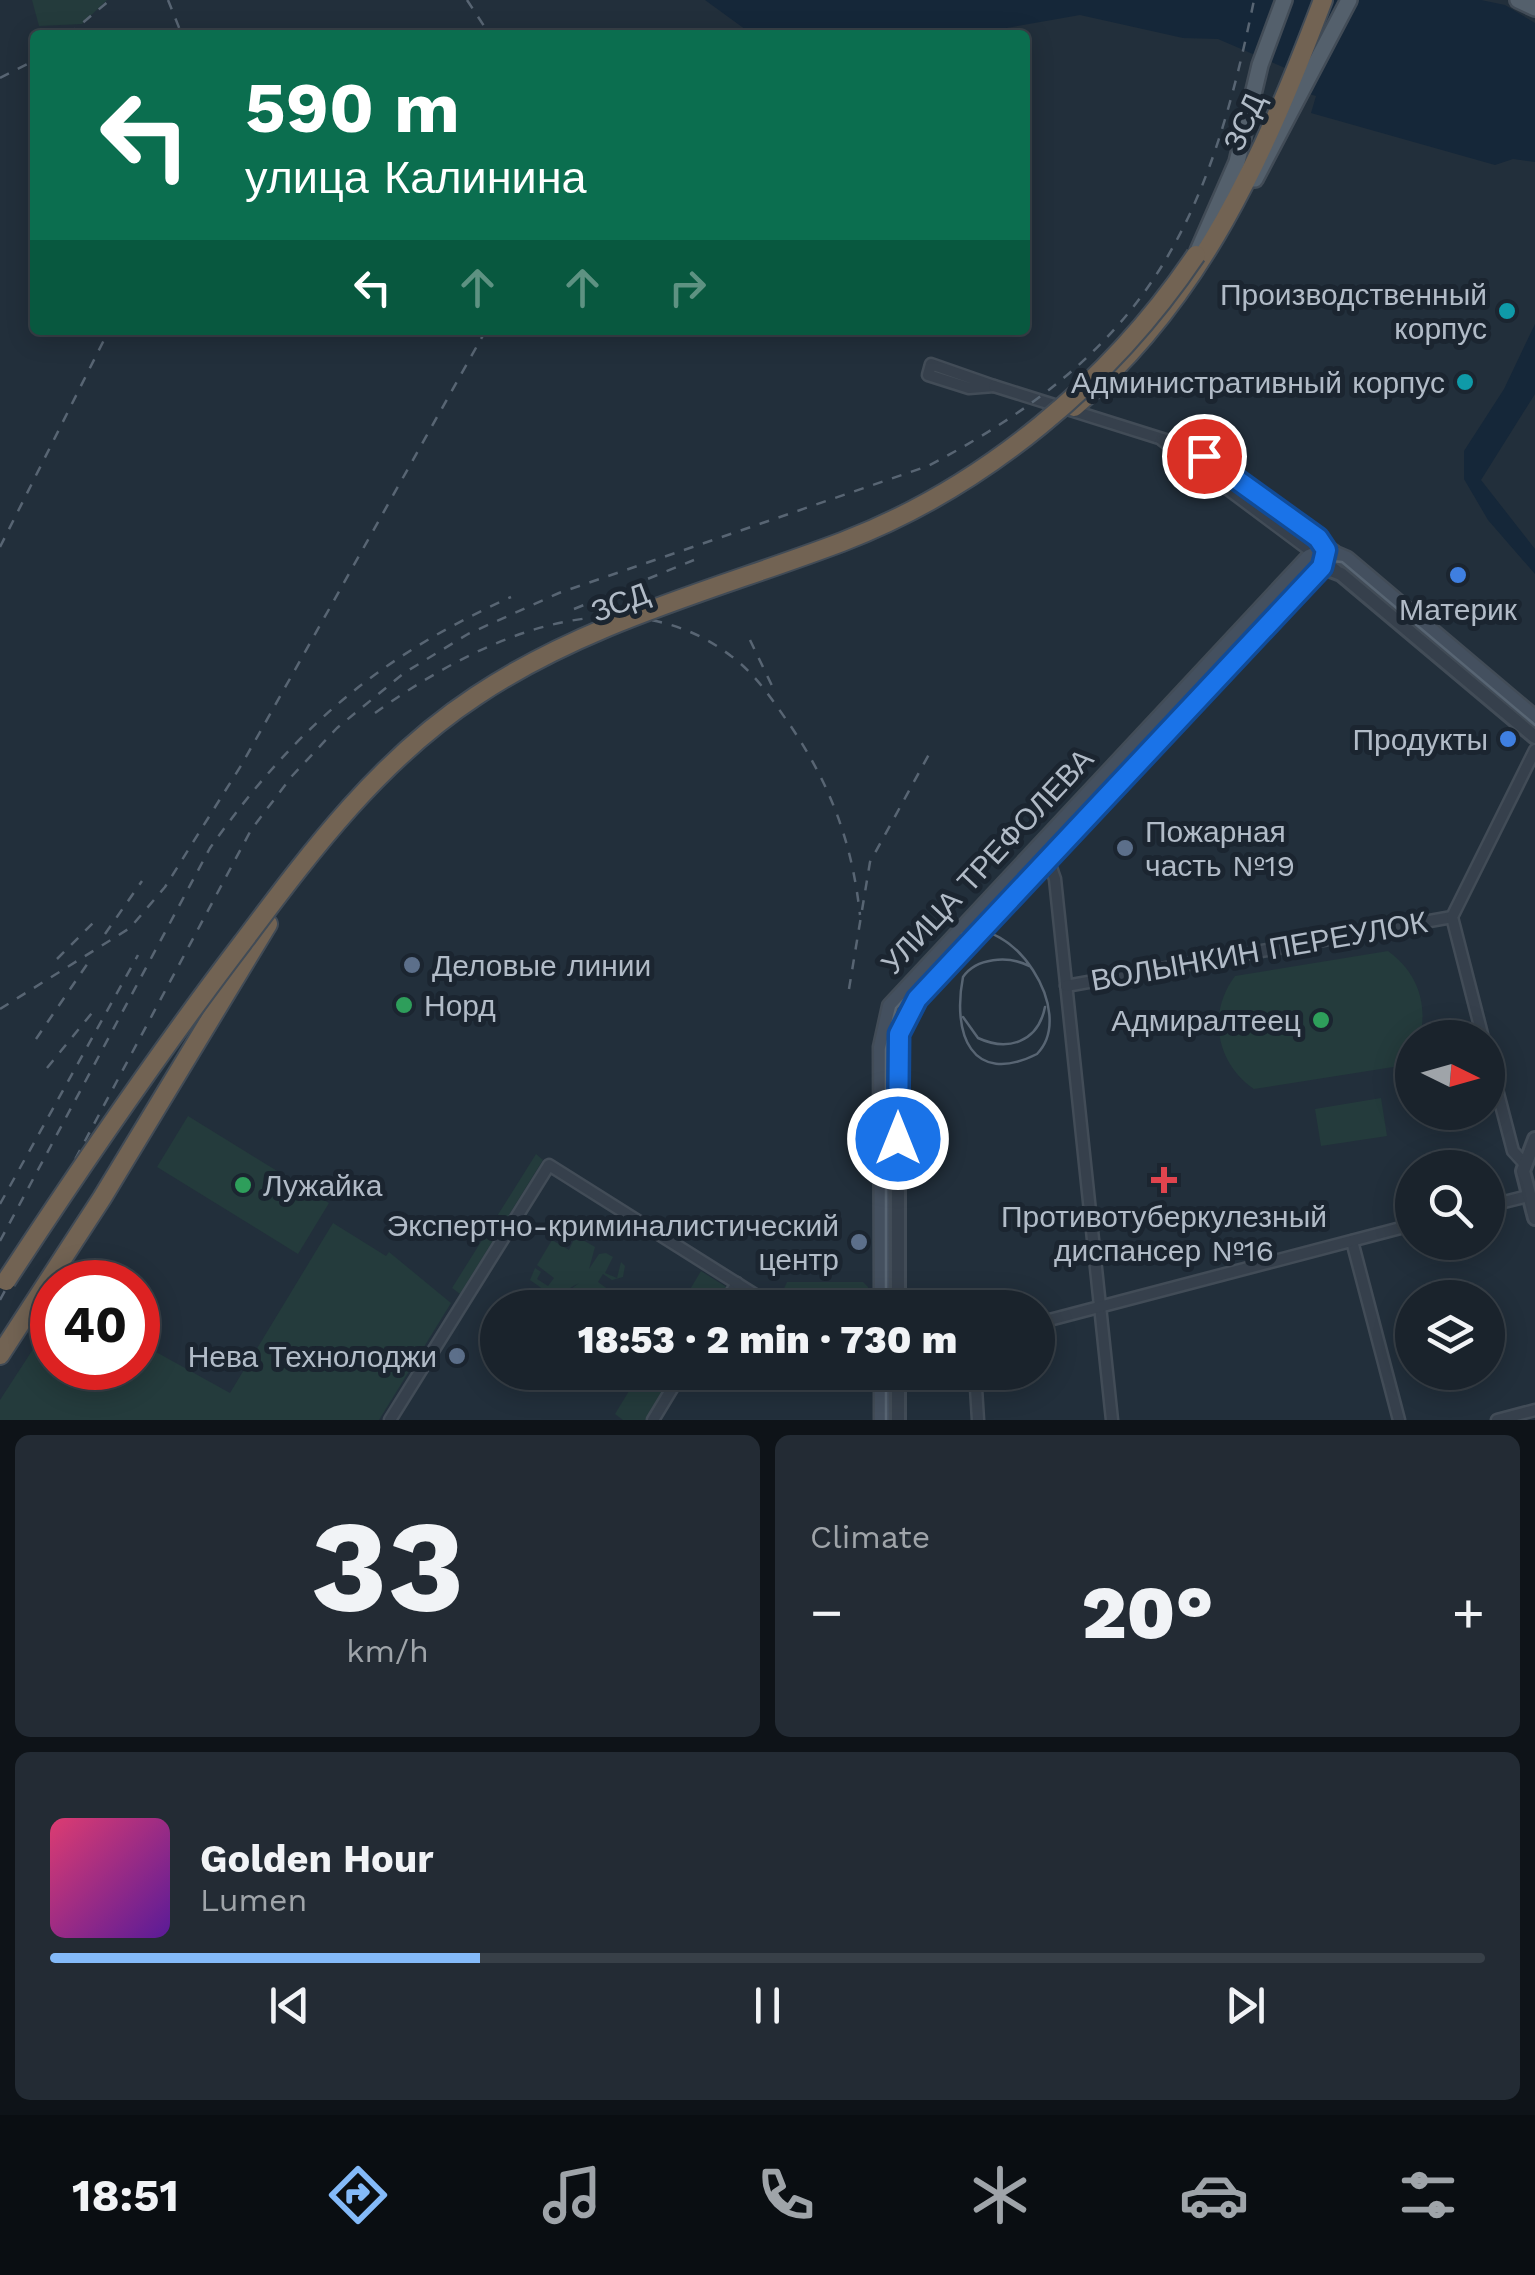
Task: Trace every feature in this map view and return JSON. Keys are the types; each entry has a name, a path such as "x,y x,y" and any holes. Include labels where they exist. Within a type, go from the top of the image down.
{"highway":[{"name":"ЗСД","path":"0,1290 177,1028 300,864 401,754 474,697 562,646 844,541 951,488 1012,448 1108,364 1170,294 1196,255 1251,150 1312,0"},
{"name":"ЗСД","path":"0,1355 102,1198 268,924 339,832 390,778 481,704 566,654 847,549 981,478 1046,432 1137,348 1178,298 1262,154 1323,0"}],"main road":[{"path":"1196,255 1238,162 1260,65 1284,0"},
{"path":"1222,228 1296,108 1349,0"},
{"path":"1518,0 1535,8"},
{"path":"1326,559 1535,718"},
{"name":"УЛИЦА ТРЕФОЛЕВА","path":"882,1290 880,1047 885,1018 913,978 1036,848 1326,559"},
{"path":"882,1390 882,1420"}],"street":[{"path":"994,386 969,388 928,375 931,364 1161,439 1326,559 1535,737"},
{"name":"УЛИЦА ТРЕФОЛЕВА","path":"898,1290 898,1044 902,1022 917,999 1326,559"},
{"path":"1478,1020 1452,917 1535,750"},
{"path":"1036,848 1048,860 1054,879 1112,1420"},
{"name":"ВОЛЫНКИН ПЕРЕУЛОК","path":"1066,986 1452,917"},
{"path":"1505,1118 1514,1151 1524,1163"},
{"path":"1535,1139 1524,1163 1535,1218"},
{"path":"390,1420 549,1165 748,1290"},
{"path":"1505,1202 1528,1196"},
{"path":"1055,1318 1395,1230"},
{"path":"1352,1241 1399,1420"},
{"path":"733,1290 737,1283"},
{"path":"653,1420 671,1390"},
{"path":"898,1390 898,1420"},
{"path":"976,1390 978,1420"},
{"path":"1498,1420 1535,1410"}],"green space":[{"path":"32,0 107,0 82,24 39,26"},
{"name":"Адмиралтеец","path":"1388,951 1413,978 1421,1000 1422,1020 1395,1020 1395,1067 1254,1089 1231,1066 1220,1037 1221,1006 1235,976"},
{"path":"1381,1098 1387,1136 1321,1146 1315,1109"},
{"name":"Лужайка","path":"188,1116 329,1203 298,1254 157,1167"},
{"path":"536,1154 543,1160 460,1294 452,1288"},
{"path":"333,1223 386,1256 389,1252 451,1303 379,1420 0,1420 0,1400 30,1354 30,1390 160,1390 160,1354 230,1393"},
{"path":"562,1228 595,1247 589,1269 599,1254 613,1257 605,1273 617,1278 621,1262 625,1266 623,1277 612,1280 603,1274 598,1282 609,1290 570,1290 579,1283 566,1290 544,1290 530,1280 535,1268 541,1272 537,1279 548,1286 554,1278 537,1265 552,1240 569,1250 573,1241 555,1236"},
{"path":"701,1271 728,1288 727,1290 690,1290"},
{"path":"787,1282 863,1282 868,1287 868,1290 783,1290"},
{"path":"630,1390 666,1390 647,1420 623,1420 615,1414"}],"water":[{"path":"705,0 1481,0 1505,5 1535,23 1535,162 1513,159 1495,165 1311,113 1316,96 1306,93 1306,77 1218,39 1183,38 1080,15 995,30 746,30"},
{"path":"1535,324 1535,394 1481,480 1535,549 1535,574 1488,520 1464,479 1464,451 1504,389"}],"tram line":[{"path":"886,1290 886,1049 896,1008 1306,570 1321,560 1342,562 1535,725"},
{"path":"962,934 981,931 1018,951 1033,970 1044,992 1049,1014 1048,1036 1037,1054 996,1064 982,1059 964,1035 960,998 963,977 976,966 993,960 1012,960 1029,966"},
{"path":"963,1017 978,1038 1011,1044 1036,1029 1045,1007"},
{"path":"886,1390 886,1420"}],"railway":[{"path":"74,30 110,0"},
{"path":"168,0 180,30"},
{"path":"467,0 487,30"},
{"path":"0,1300 251,830 292,776 337,728 404,673 468,634 559,593 928,466 1002,423 1063,378 1114,330 1154,278 1187,220 1214,155 1254,0"},
{"path":"0,78 30,63"},
{"path":"0,547 106,335"},
{"path":"0,1009 130,928 165,887 242,764 483,335"},
{"path":"574,609 694,560"},
{"path":"0,1241 210,848 242,806 307,732 379,671 463,620 511,597"},
{"path":"375,713 457,662 548,626 595,618 642,619 688,631 731,656 748,671 804,748 828,793 845,839 860,915"},
{"path":"750,640 774,690"},
{"path":"849,989 870,862 933,747"},
{"path":"105,934 142,881"},
{"path":"57,959 95,921"},
{"path":"0,1204 138,955"},
{"path":"36,1039 92,957"},
{"path":"47,1068 96,1008"}],"place":[{"name":"Производственный корпус","path":"1507,311"},
{"name":"Административный корпус","path":"1465,382"},
{"name":"Материк","path":"1458,575"},
{"name":"Продукты","path":"1508,739"},
{"name":"Пожарная часть №19","path":"1125,848"},
{"name":"Деловые линии","path":"412,965"},
{"name":"Норд","path":"404,1005"},
{"name":"Адмиралтеец","path":"1321,1020"},
{"name":"Противотуберкулезный диспансер №16","path":"1164,1180"},
{"name":"Лужайка","path":"243,1185"},
{"name":"Экспертно-криминалистический центр","path":"859,1242"},
{"name":"Нева Технолоджи","path":"457,1356"}],"route":[{"path":"898,1139 899,1034 917,999 1322,567 1326,550 1318,538 1204,456"}]}
